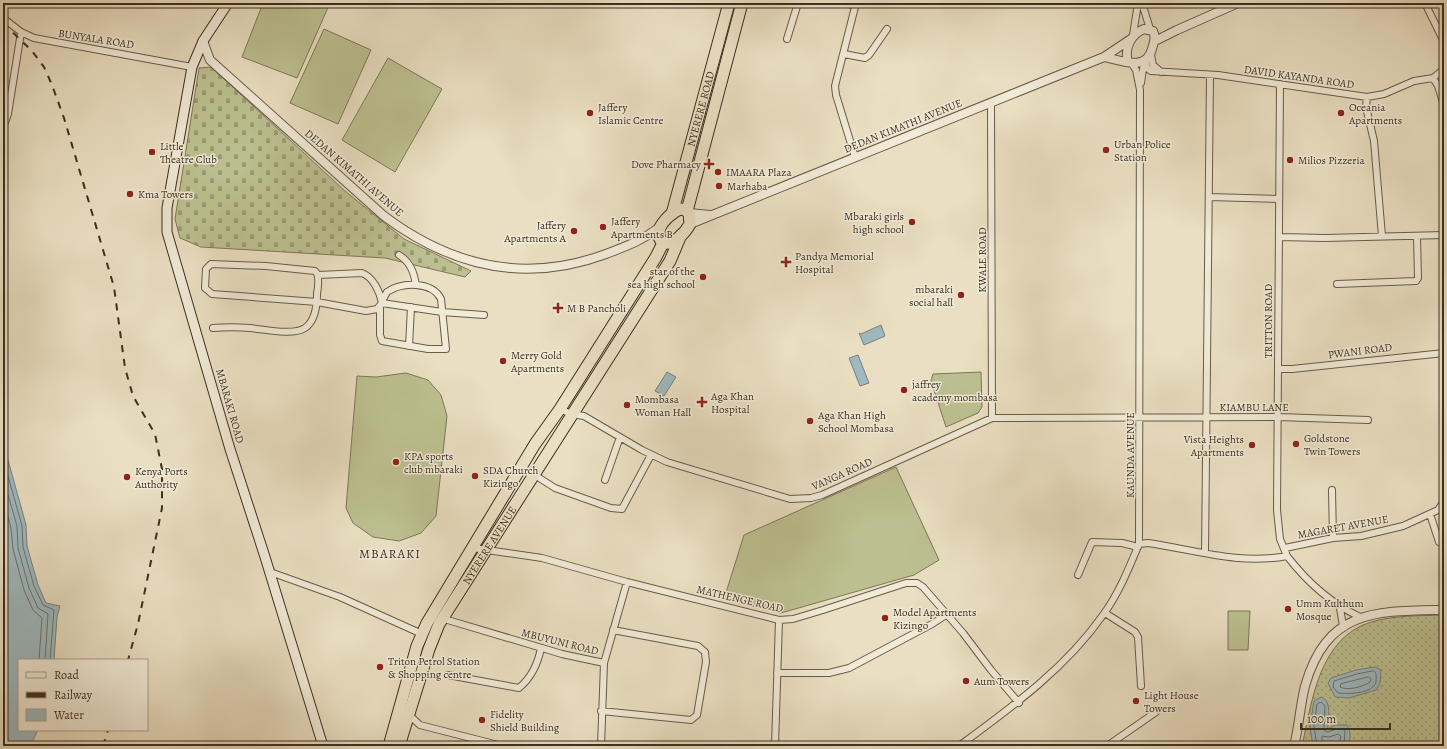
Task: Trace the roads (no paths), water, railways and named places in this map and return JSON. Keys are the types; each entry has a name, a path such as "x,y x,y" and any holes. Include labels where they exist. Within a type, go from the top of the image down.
{"highway":[{"name":"NYERERE ROAD","path":"672,214 729,3"},
{"name":"NYERERE ROAD","path":"690,224 688,212 742,3"},
{"path":"708,78 721,82"},
{"path":"704,94 717,98"},
{"path":"688,212 680,210 672,214 660,226 661,242 670,243 690,224"},
{"name":"NYERERE AVENUE","path":"404,713 417,646 422,634 437,616 485,549 670,261 681,234"},
{"name":"NYERERE AVENUE","path":"389,746 399,728 428,649 437,616 473,548 535,444 560,409 656,257 661,242"},
{"path":"623,310 635,316"},
{"path":"582,374 593,381"},
{"path":"493,536 535,444"},
{"path":"417,646 428,649"},
{"name":"NYERERE AVENUE","path":"399,728 399,746"}],"main road":[{"name":"MBARAKI ROAD","path":"226,3 203,42 193,65 167,208 167,232 230,449 324,746"}],"street":[{"path":"787,39 798,3"},
{"path":"844,3 856,4 835,86 836,95 855,157"},
{"path":"1138,3 1132,37 1126,53 1130,63 1136,70 1140,90"},
{"path":"1140,90 1147,59 1155,42 1155,35 1142,3"},
{"path":"1155,42 1177,30 1238,3"},
{"path":"1425,3 1444,42"},
{"name":"BUNYALA ROAD","path":"3,18 21,32 45,41 193,65"},
{"path":"844,54 865,58 869,55 887,29"},
{"path":"1132,37 1144,29 1177,30"},
{"path":"3,128 8,114 21,32"},
{"name":"DEDAN KIMATHI AVENUE","path":"690,224 1104,57 1132,37"},
{"name":"DEDAN KIMATHI AVENUE","path":"203,42 210,60 384,216 414,237 436,249 477,263 506,268 533,270 578,264 642,240"},
{"path":"1104,57 1138,64 1147,59"},
{"name":"DAVID KAYANDA ROAD","path":"1147,59 1160,72 1280,84 1366,97 1384,94 1414,81 1433,78 1444,69"},
{"path":"193,65 202,60 210,60"},
{"path":"1205,553 1210,76"},
{"path":"1433,78 1438,86 1444,105"},
{"name":"TRITTON ROAD","path":"1280,84 1277,522 1280,539 1287,556"},
{"name":"KAUNDA AVENUE","path":"959,746 1019,703 1054,672 1104,613 1127,573 1139,545 1140,90"},
{"path":"1366,97 1366,107 1374,141 1382,236"},
{"name":"KWALE ROAD","path":"991,102 992,418"},
{"path":"1209,197 1280,199"},
{"name":"DEDAN KIMATHI AVENUE","path":"688,212 711,215"},
{"path":"642,240 660,226"},
{"path":"1279,237 1325,238 1444,235"},
{"path":"1337,284 1416,281 1418,278 1418,236"},
{"path":"642,240 661,242"},
{"path":"399,255 408,263 414,274 416,285"},
{"path":"213,328 298,331 308,326 314,315 317,302 318,276 315,271 298,269 212,264 206,269 205,288 212,294 317,302 366,311 374,310 382,303"},
{"path":"318,276 362,273 366,275 376,286 382,303"},
{"path":"416,285 439,296 446,349 409,346 382,341 380,335 382,303 387,292 397,286 416,285"},
{"path":"382,303 442,312 484,315"},
{"path":"409,346 410,308"},
{"name":"PWANI ROAD","path":"1278,369 1292,369 1444,352"},
{"path":"568,396 578,403 584,416"},
{"name":"VANGA ROAD","path":"560,409 571,414 584,416 650,455 667,462 790,499 801,500 822,495 992,418 1140,417"},
{"name":"KIAMBU LANE","path":"1140,417 1278,417 1368,420"},
{"path":"605,480 620,437"},
{"path":"533,474 555,488 611,508 622,509 650,455"},
{"path":"1332,490 1333,538"},
{"name":"MAGARET AVENUE","path":"1285,548 1333,538 1361,536 1387,531 1438,510 1444,501"},
{"path":"1430,514 1438,542"},
{"path":"1078,576 1092,542 1139,545 1148,542 1232,559 1274,559 1287,556 1307,580 1340,608 1360,617"},
{"name":"MATHENGE ROAD","path":"473,548 542,558 627,582 779,620 793,619 901,584 917,583 923,587 963,633 991,670 1019,703"},
{"path":"270,572 340,596 422,634"},
{"path":"604,663 627,582"},
{"path":"1340,608 1342,626"},
{"path":"1294,746 1305,687 1315,660 1330,638 1342,626 1360,617 1392,611 1444,610"},
{"path":"1104,613 1136,632 1138,637 1141,686"},
{"path":"777,673 829,673 848,668 932,624 946,615"},
{"name":"MBUYUNI ROAD","path":"437,616 541,648 604,663 601,711 601,746"},
{"path":"775,746 779,620"},
{"path":"601,711 691,720 697,715 706,662 704,652 698,646 613,630"},
{"path":"448,675 519,688 531,674 539,658 541,648"},
{"path":"1107,746 1156,712"},
{"path":"404,713 420,726"},
{"path":"399,728 420,726 502,746"}],"water":[{"path":"881,325 885,336 864,345 859,333 861,334"},
{"path":"858,355 869,383 860,386 849,358"},
{"path":"667,372 676,377 664,396 655,391"},
{"path":"3,442 26,525 27,546 38,585 46,603 60,606 57,617 54,659 18,659 18,731 38,731 30,746 3,746"},
{"path":"1375,667 1381,670 1380,684 1376,690 1349,698 1335,697 1328,683 1331,678 1356,670"},
{"path":"1321,697 1327,702 1329,710 1328,729 1335,725 1347,725 1350,736 1347,746 1313,746 1310,727 1314,701"}],"railway":[{"path":"3,23 32,51 44,67 64,118 114,287 125,368 133,396 155,434 162,469 162,508 138,624 128,659"},
{"path":"103,746 108,731"}],"place":[{"name":"Jaffery Islamic Centre","path":"590,113"},
{"name":"Oceania Apartments","path":"1341,113"},
{"name":"Urban Police Station","path":"1106,150"},
{"name":"Little Theatre Club","path":"152,152"},
{"name":"Milios Pizzeria","path":"1290,160"},
{"name":"Dove Pharmacy","path":"709,164"},
{"name":"IMAARA Plaza","path":"718,172"},
{"name":"Marhaba","path":"719,186"},
{"name":"Kma Towers","path":"130,194"},
{"name":"Mbaraki girls high school","path":"912,222"},
{"name":"Jaffery Apartments B","path":"603,227"},
{"name":"Jaffery Apartments A","path":"574,231"},
{"name":"Pandya Memorial Hospital","path":"786,262"},
{"name":"star of the sea high school","path":"703,277"},
{"name":"mbaraki social hall","path":"961,295"},
{"name":"M B Pancholi","path":"558,308"},
{"name":"Merry Gold Apartments","path":"503,361"},
{"name":"jaffrey academy mombasa","path":"904,390"},
{"name":"Aga Khan Hospital","path":"702,402"},
{"name":"Mombasa Woman Hall","path":"627,405"},
{"name":"Aga Khan High School Mombasa","path":"810,421"},
{"name":"Goldstone Twin Towers","path":"1296,444"},
{"name":"Vista Heights Apartments","path":"1252,445"},
{"name":"KPA sports club mbaraki","path":"396,462"},
{"name":"SDA Church Kizingo","path":"475,476"},
{"name":"Kenya Ports Authority","path":"127,477"},
{"name":"Umm Kulthum Mosque","path":"1288,609"},
{"name":"Model Apartments Kizingo","path":"885,618"},
{"name":"Triton Petrol Station & Shopping centre","path":"380,667"},
{"name":"Aum Towers","path":"966,681"},
{"name":"Light House Towers","path":"1136,701"},
{"name":"Fidelity Shield Building","path":"482,720"}],"district":[{"name":"MBARAKI","path":"390,553"}]}
